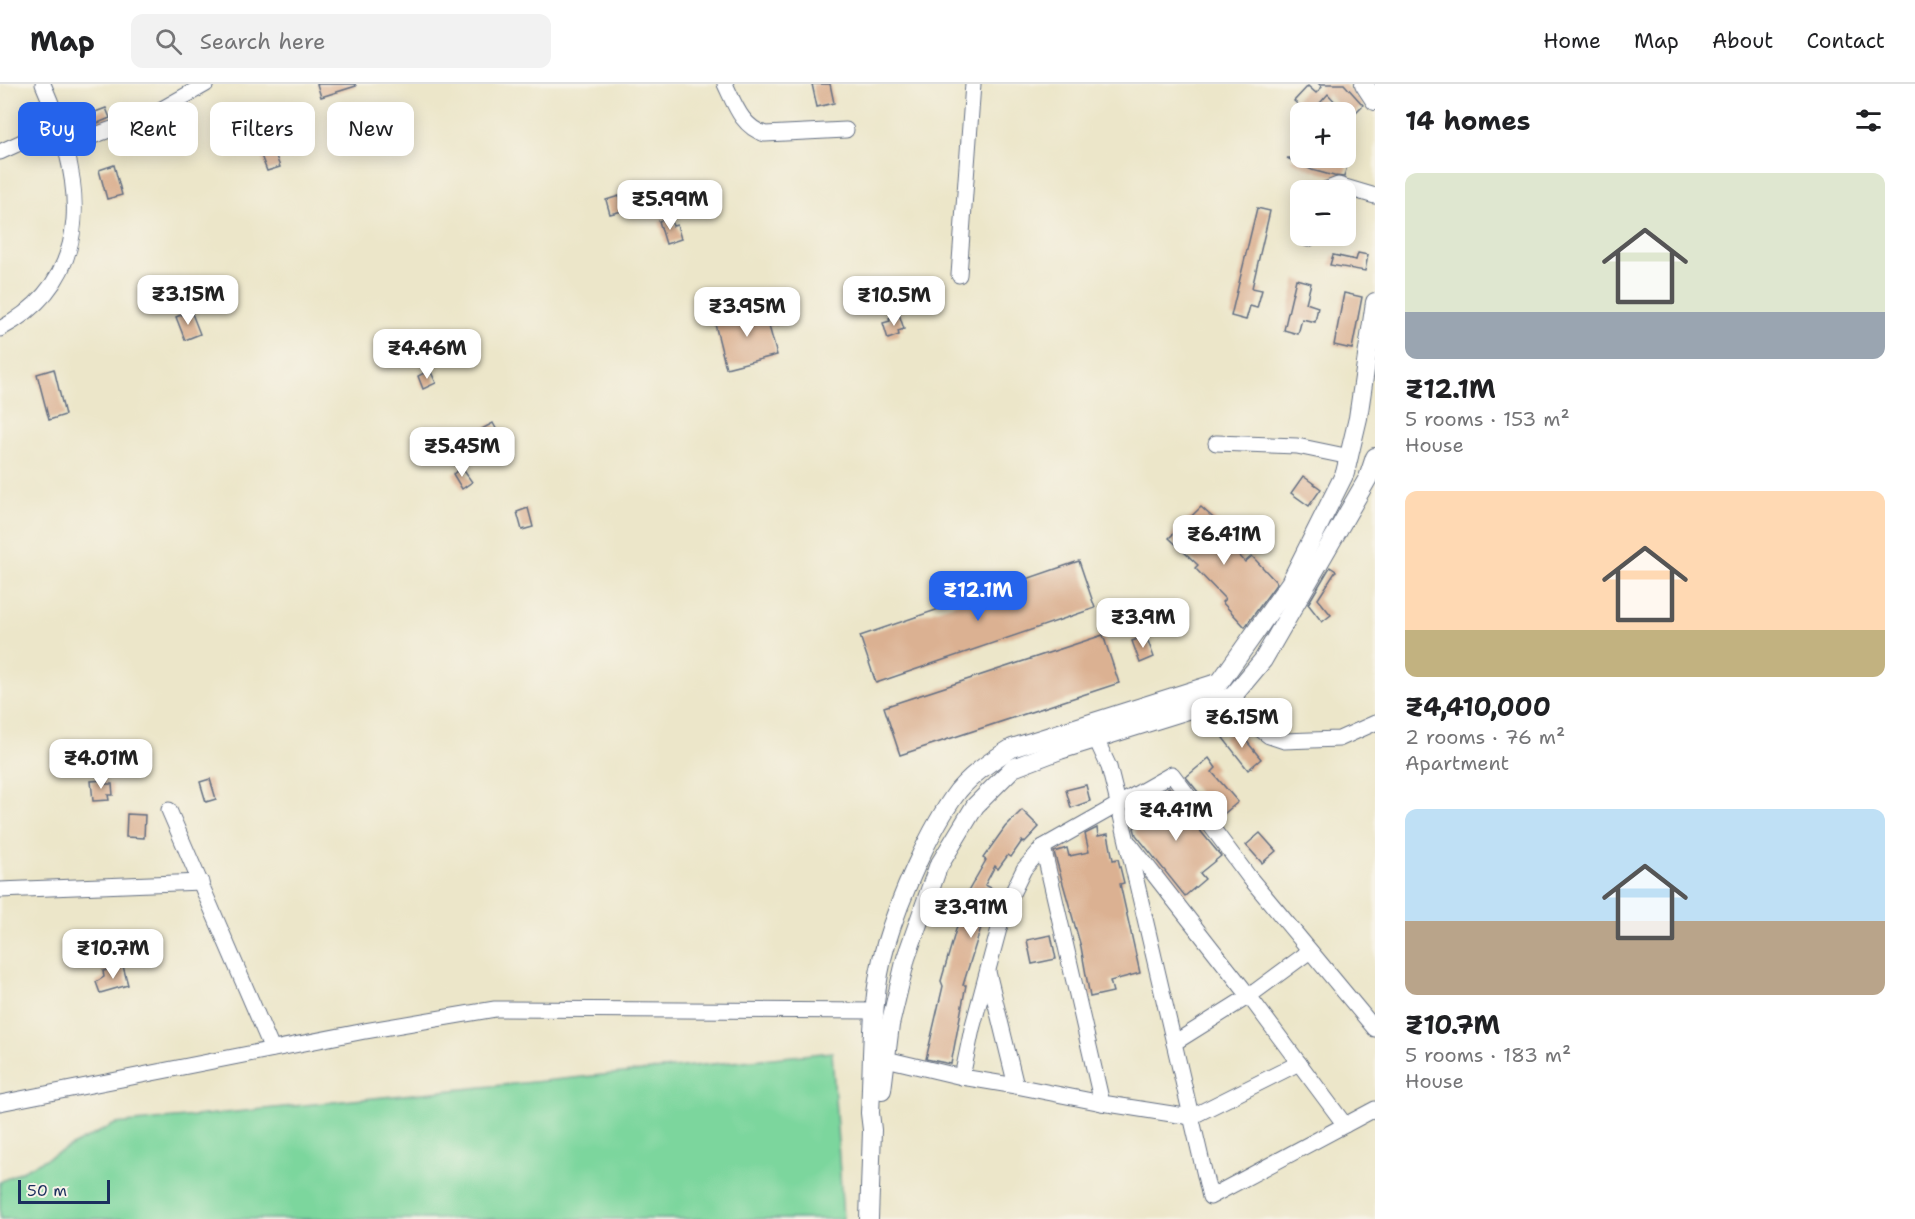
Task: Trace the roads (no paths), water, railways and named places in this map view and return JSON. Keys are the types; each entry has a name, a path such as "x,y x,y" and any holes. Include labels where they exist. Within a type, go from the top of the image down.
{"main road":[{"path":"1364,84 1375,101"},
{"path":"869,1219 872,1130 870,1113 875,1011 886,945 931,836 959,791 987,763 1012,748 1220,682 1290,583 1337,490 1350,457 1375,302"},
{"path":"872,1130 881,1102 890,1025 906,958 938,867 975,806 1013,768 1233,696 1263,660 1368,478 1375,457"}],"street":[{"path":"43,84 51,102"},
{"path":"96,135 155,113 206,84"},
{"path":"725,84 744,121 753,130 765,134 846,130"},
{"path":"959,274 973,84"},
{"path":"0,152 18,144"},
{"path":"0,329 24,316 46,294 60,271 75,231 73,171 69,156"},
{"path":"1356,190 1375,196"},
{"path":"1216,443 1297,446 1350,457"},
{"path":"1233,696 1256,726 1269,736 1284,741 1340,739 1375,723"},
{"path":"1096,739 1109,767 1118,803 1210,1197 1375,1109"},
{"path":"962,1077 987,969 1004,910 1024,869 1043,847 1172,774 1250,877 1375,1029"},
{"path":"169,810 272,1049"},
{"path":"1126,839 1249,996 1345,1125"},
{"path":"1043,847 1102,1104"},
{"path":"0,890 201,882"},
{"path":"1174,1043 1249,996 1310,951"},
{"path":"987,969 1016,1086"},
{"path":"0,1103 272,1049 495,1009 875,1011"},
{"path":"886,1059 962,1077 1102,1104 1191,1117 1299,1063"}]}
